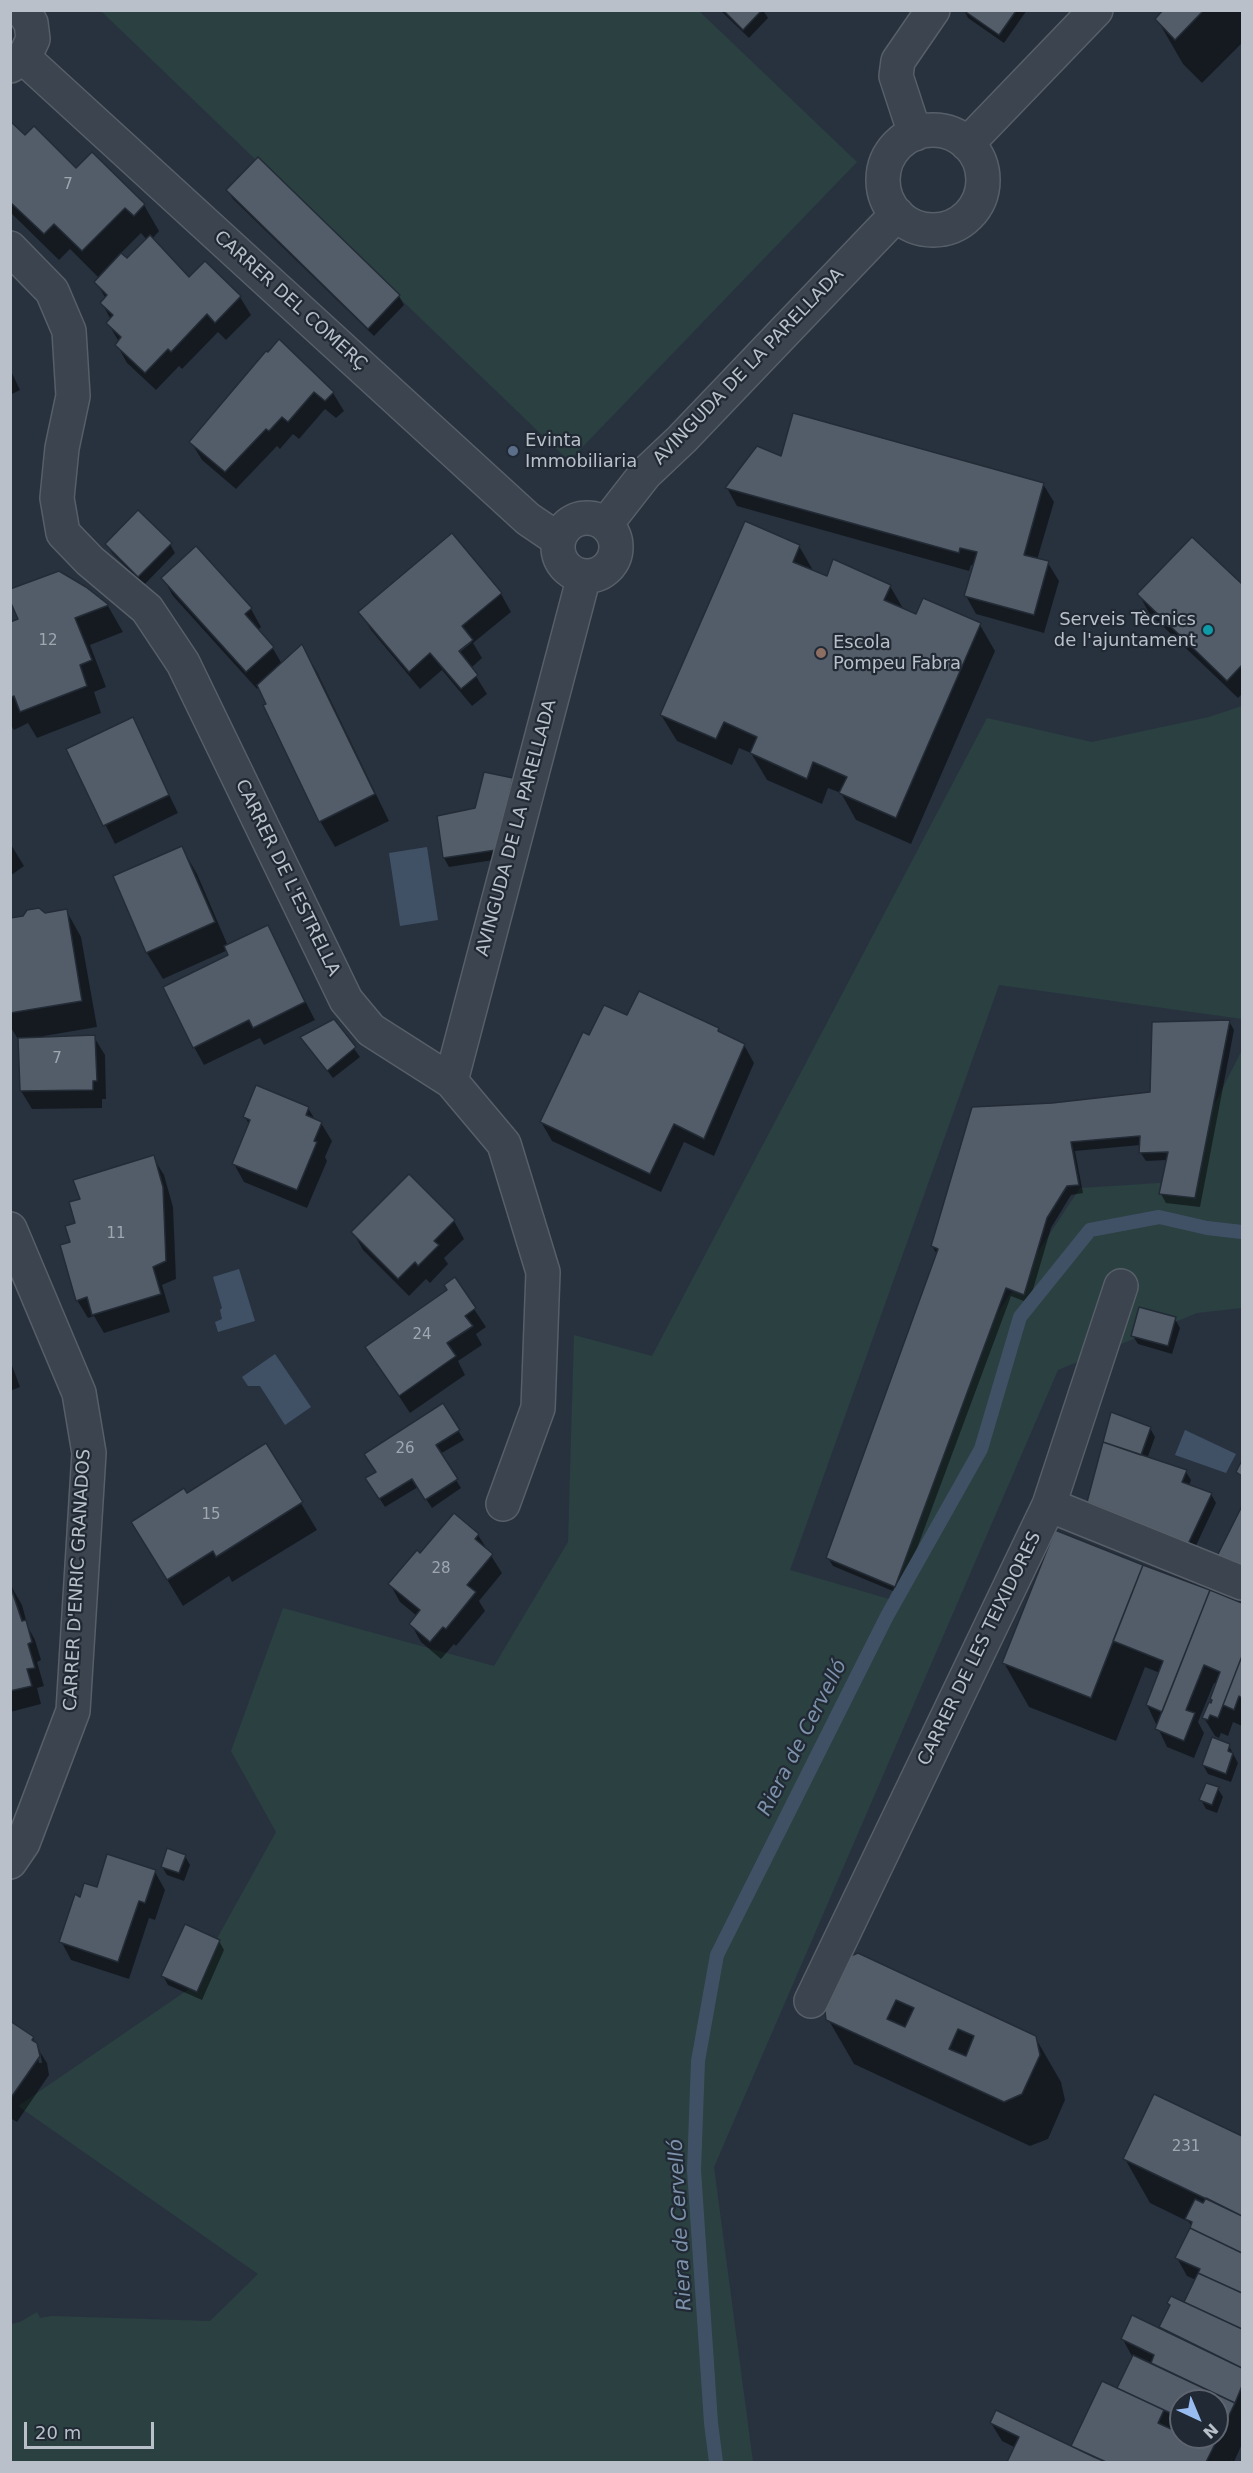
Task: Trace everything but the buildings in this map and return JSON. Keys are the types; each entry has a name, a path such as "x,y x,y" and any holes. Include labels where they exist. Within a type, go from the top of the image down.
{"street":[{"path":"17,62 33,39 31,23 22,10"},
{"path":"915,134 896,76 898,61 933,10"},
{"path":"967,144 1096,10"},
{"name":"CARRER DEL COMERÇ","path":"17,62 528,519 560,540"},
{"path":"923,131 940,131 956,135 967,144 979,159 983,175 981,192 975,207 964,220 950,228 933,231 917,228 891,208 884,193 882,177 895,147 923,131"},
{"name":"AVINGUDA DE LA PARELLADA","path":"606,524 645,474 682,439 897,214"},
{"name":"CARRER DE L'ESTRELLA","path":"10,248 52,291 69,331 73,396 62,448 57,498 63,533 90,561 147,609 183,663 346,1000 372,1030 451,1081 504,1144 543,1272 538,1408 503,1504"},
{"path":"582,518 590,518 606,524 617,546 612,562 600,573 584,576 576,574 564,564 560,557 560,540 567,526 582,518"},
{"name":"AVINGUDA DE LA PARELLADA","path":"451,1081 584,576"},
{"name":"CARRER D'ENRIC GRANADOS","path":"10,1229 79,1393 89,1453 73,1712 15,1841"},
{"name":"CARRER DE LES TEIXIDORES","path":"811,2001 1049,1505 1121,1286"},
{"path":"1049,1505 1242,1583"}],"green space":[{"path":"101,11 699,11 857,162 569,461"},
{"path":"1242,706 1242,1019 999,985 790,1570 889,1599 987,1329 1080,1188 1175,1182 1242,1050 1242,1308 1197,1313 1058,1370 714,2167 753,2462 11,2462 11,2324 20,2322 37,2312 40,2318 51,2316 210,2321 258,2274 18,2106 189,1989 276,1832 231,1751 283,1608 494,1666 568,1542 574,1335 652,1356 987,718 1092,742 1209,717"}],"water":[{"path":"427,847 438,920 400,926 389,853"},
{"path":"239,1269 255,1321 218,1332 215,1322 222,1319 220,1310 222,1308 213,1277"},
{"path":"275,1354 311,1407 285,1425 260,1386 248,1386 242,1377"},
{"path":"1185,1430 1236,1454 1226,1473 1175,1455"}],"waterway":[{"name":"Riera de Cervelló","path":"716,2462 711,2423 694,2170 698,2061 717,1955 887,1616 981,1449 1020,1317 1090,1230 1159,1217 1207,1228 1242,1232"}],"place":[{"name":"Evinta Immobiliaria","path":"513,451"},
{"name":"Serveis Tècnics de l'ajuntament","path":"1208,630"},
{"name":"Escola Pompeu Fabra","path":"821,653"}]}
